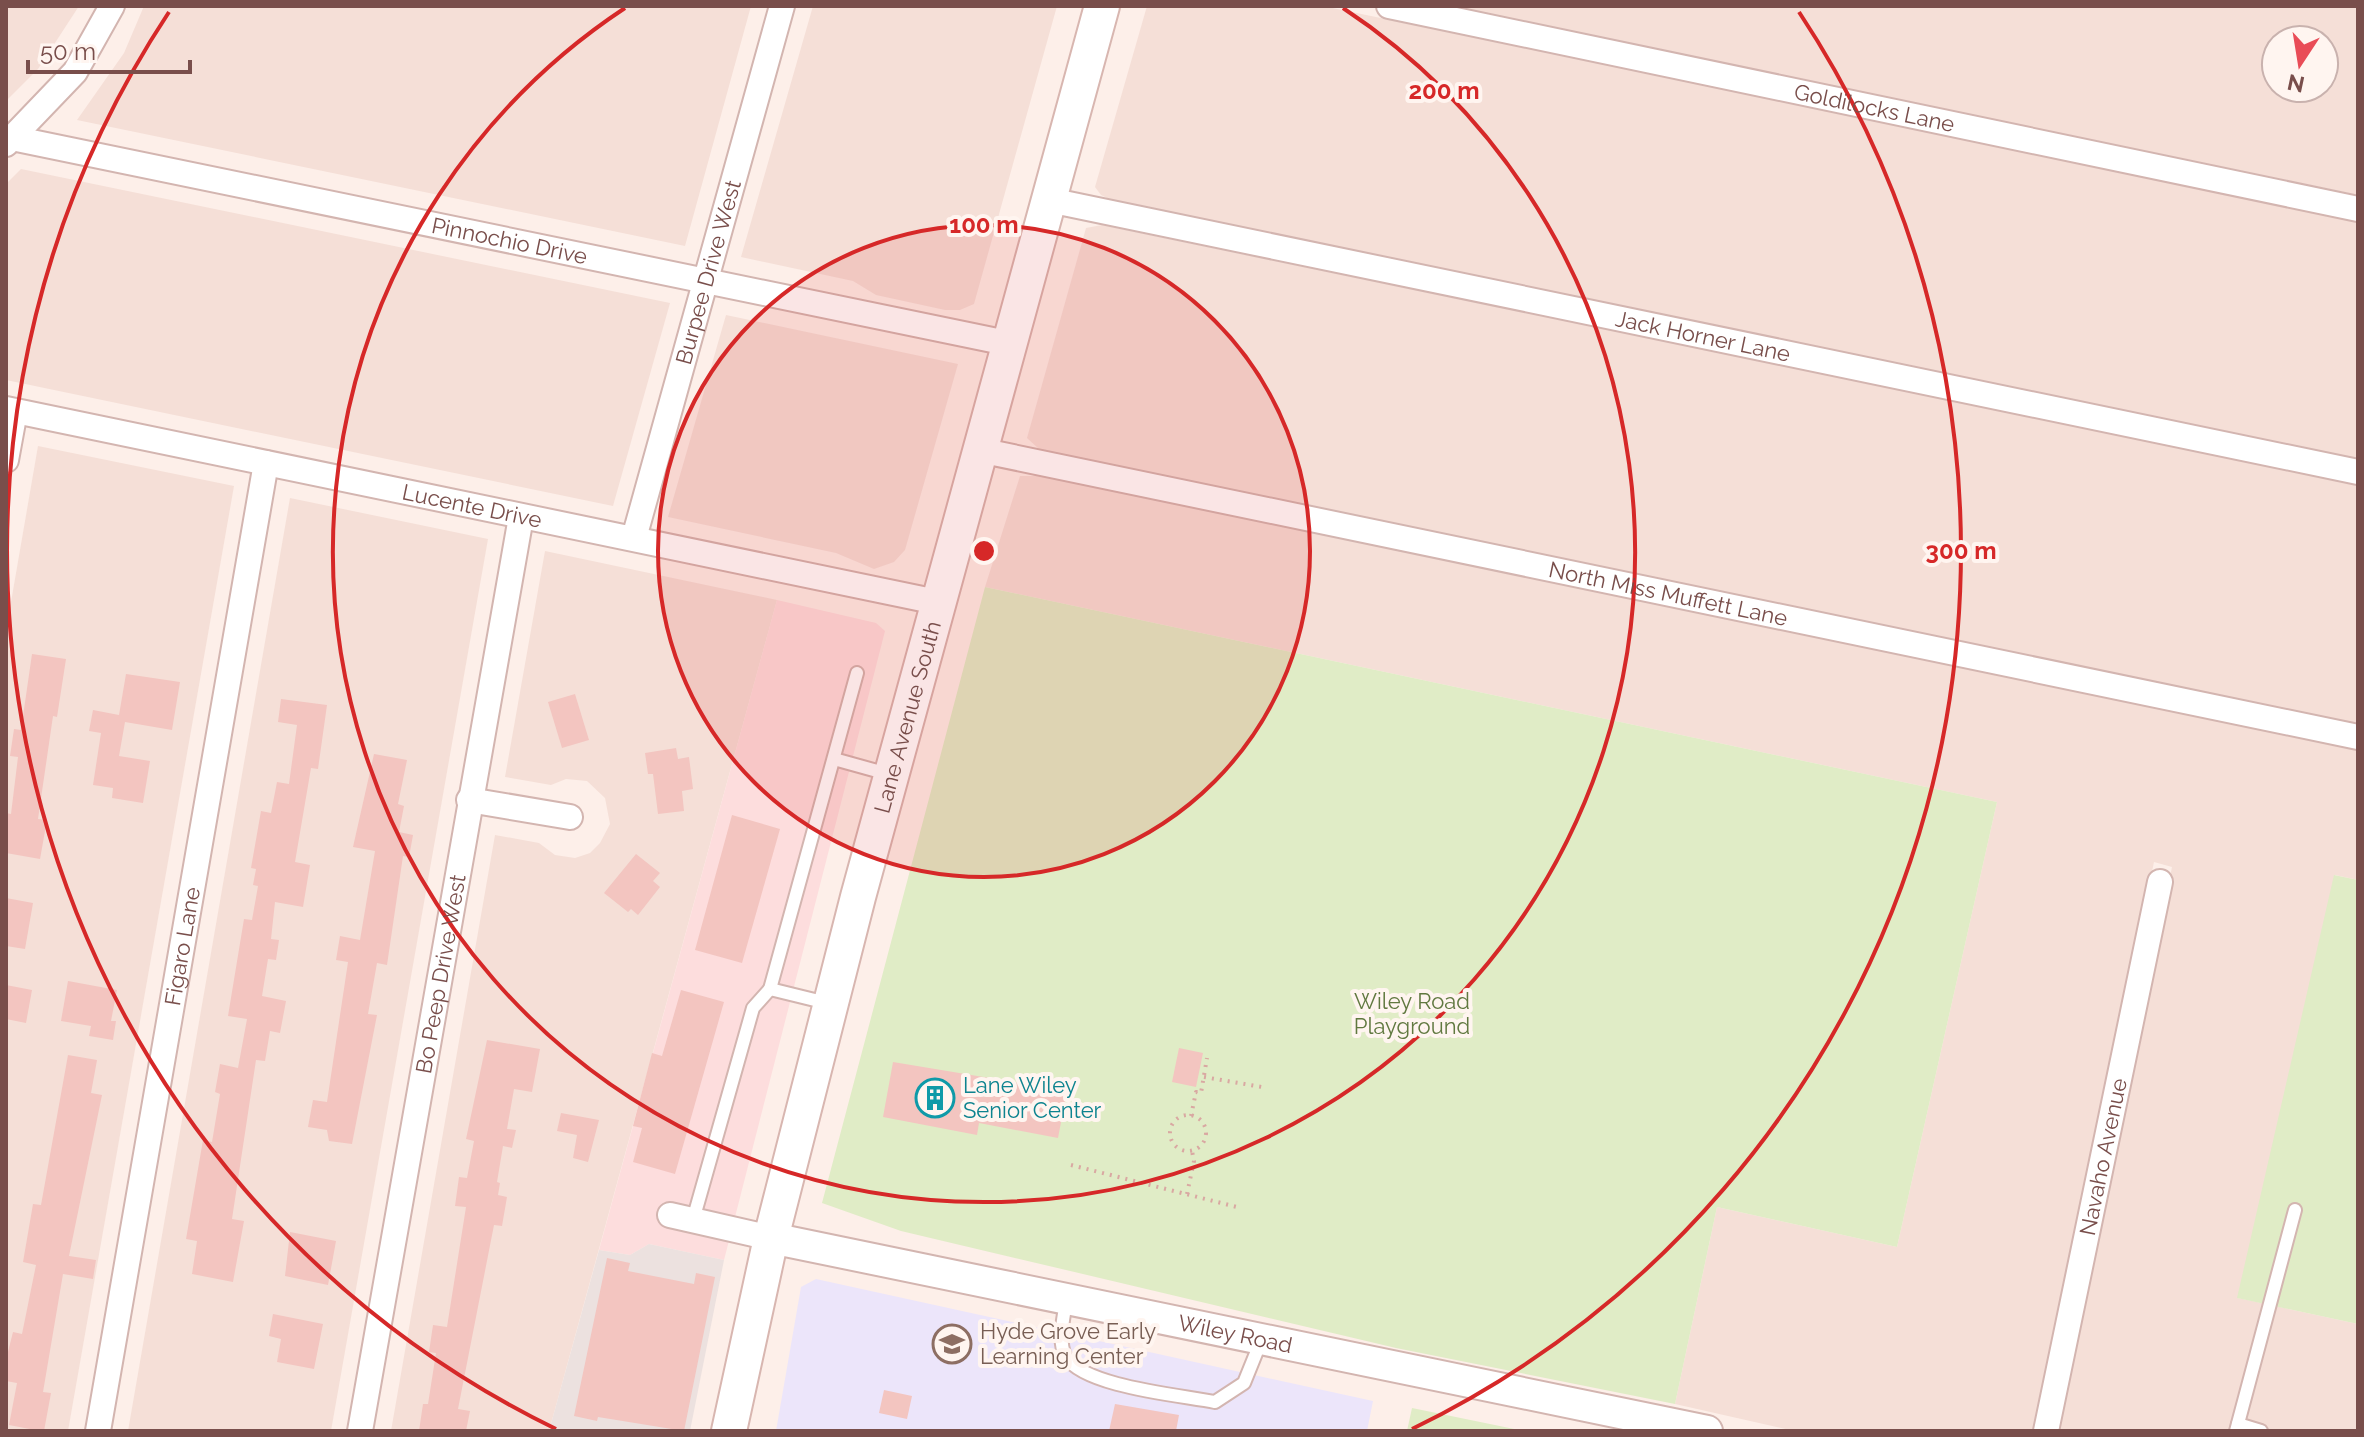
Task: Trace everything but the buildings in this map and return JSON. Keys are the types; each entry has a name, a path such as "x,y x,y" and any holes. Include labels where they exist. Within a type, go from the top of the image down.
{"main road":[{"name":"Lane Avenue South","path":"729,1431 771,1238 831,1004 1007,343 1102,6"}],"street":[{"path":"9,141 75,72 112,6"},
{"name":"Burpee Drive West","path":"634,538 782,6"},
{"name":"Goldilocks Lane","path":"1389,6 2358,209"},
{"name":"Pinnochio Drive","path":"9,141 1007,343"},
{"name":"Jack Horner Lane","path":"1049,200 2358,472"},
{"path":"6,460 10,410"},
{"name":"Lucente Drive","path":"10,410 937,602"},
{"name":"North Miss Muffett Lane","path":"979,450 2358,737"},
{"name":"Figaro Lane","path":"98,1431 266,463"},
{"name":"Bo Peep Drive West","path":"360,1431 521,517"},
{"path":"469,800 570,817"},
{"name":"Navaho Avenue","path":"2046,1431 2160,882"},
{"name":"Wiley Road","path":"682,1217 1066,1301 1707,1431"}],"lane":[{"path":"682,1217 753,1008 770,989 857,673"},
{"path":"834,759 891,775"},
{"path":"770,989 831,1004"},
{"path":"2261,1431 2237,1428 2295,1210"},
{"path":"1066,1301 1062,1344 1066,1358 1094,1378 1215,1402 1244,1383 1261,1341"}],"path":[{"path":"1191,1116 1207,1058"},
{"path":"1204,1077 1262,1087"},
{"path":"1191,1116 1202,1122 1206,1133 1202,1144 1192,1151 1176,1147 1170,1131 1180,1117 1191,1116"},
{"path":"1187,1194 1194,1161 1192,1151"},
{"path":"1071,1165 1237,1207"}],"shaded area":[{"path":"6,6 79,6 38,69 6,101"},
{"path":"144,6 751,6 685,246 77,120 124,53"},
{"path":"813,6 1057,6 974,304 960,310 945,310 876,295 853,281 741,257"},
{"path":"1147,6 1323,6 2358,221 2358,460 1113,201 1101,195 1095,187"},
{"path":"1448,6 2358,6 2358,195"},
{"path":"21,169 670,303 613,506 6,380 6,184"},
{"path":"1102,225 2358,485 2358,724 1040,450 1027,438 1086,228"},
{"path":"726,315 958,364 905,550 894,562 874,569 836,553 668,517"},
{"path":"38,446 234,486 68,1431 6,1431 6,631"},
{"path":"1020,476 1040,476 2358,750 2358,880 2335,875 2238,1298 2358,1324 2358,1431 2058,1431 2172,867 2154,862 2036,1431 1794,1431 1675,1404 1717,1207 1897,1247 1997,802 985,587"},
{"path":"290,498 488,539 331,1431 128,1431"},
{"path":"545,551 777,600 549,1431 391,1431 495,835 539,843 555,855 575,858 590,853 600,843 610,824 605,798 587,781 566,779 551,785 505,777"},
{"path":"777,600 876,623 885,631 724,1260 649,1244 630,1255 599,1250"},
{"path":"649,1244 724,1260 690,1431 549,1431 599,1250 630,1255"},
{"name":"Hyde Grove Early Learning Center","path":"816,1279 1373,1401 1367,1431 776,1431 801,1287"}],"green space":[{"name":"Wiley Road Playground","path":"985,587 1997,802 1897,1247 1717,1207 1675,1404 1396,1348 901,1231 822,1203"},
{"path":"2334,875 2358,880 2358,1324 2237,1298"},
{"path":"1412,1408 1524,1431 1407,1431"}],"place":[{"name":"Lane Wiley Senior Center","path":"935,1098"},
{"name":"Hyde Grove Early Learning Center","path":"952,1344"}]}
